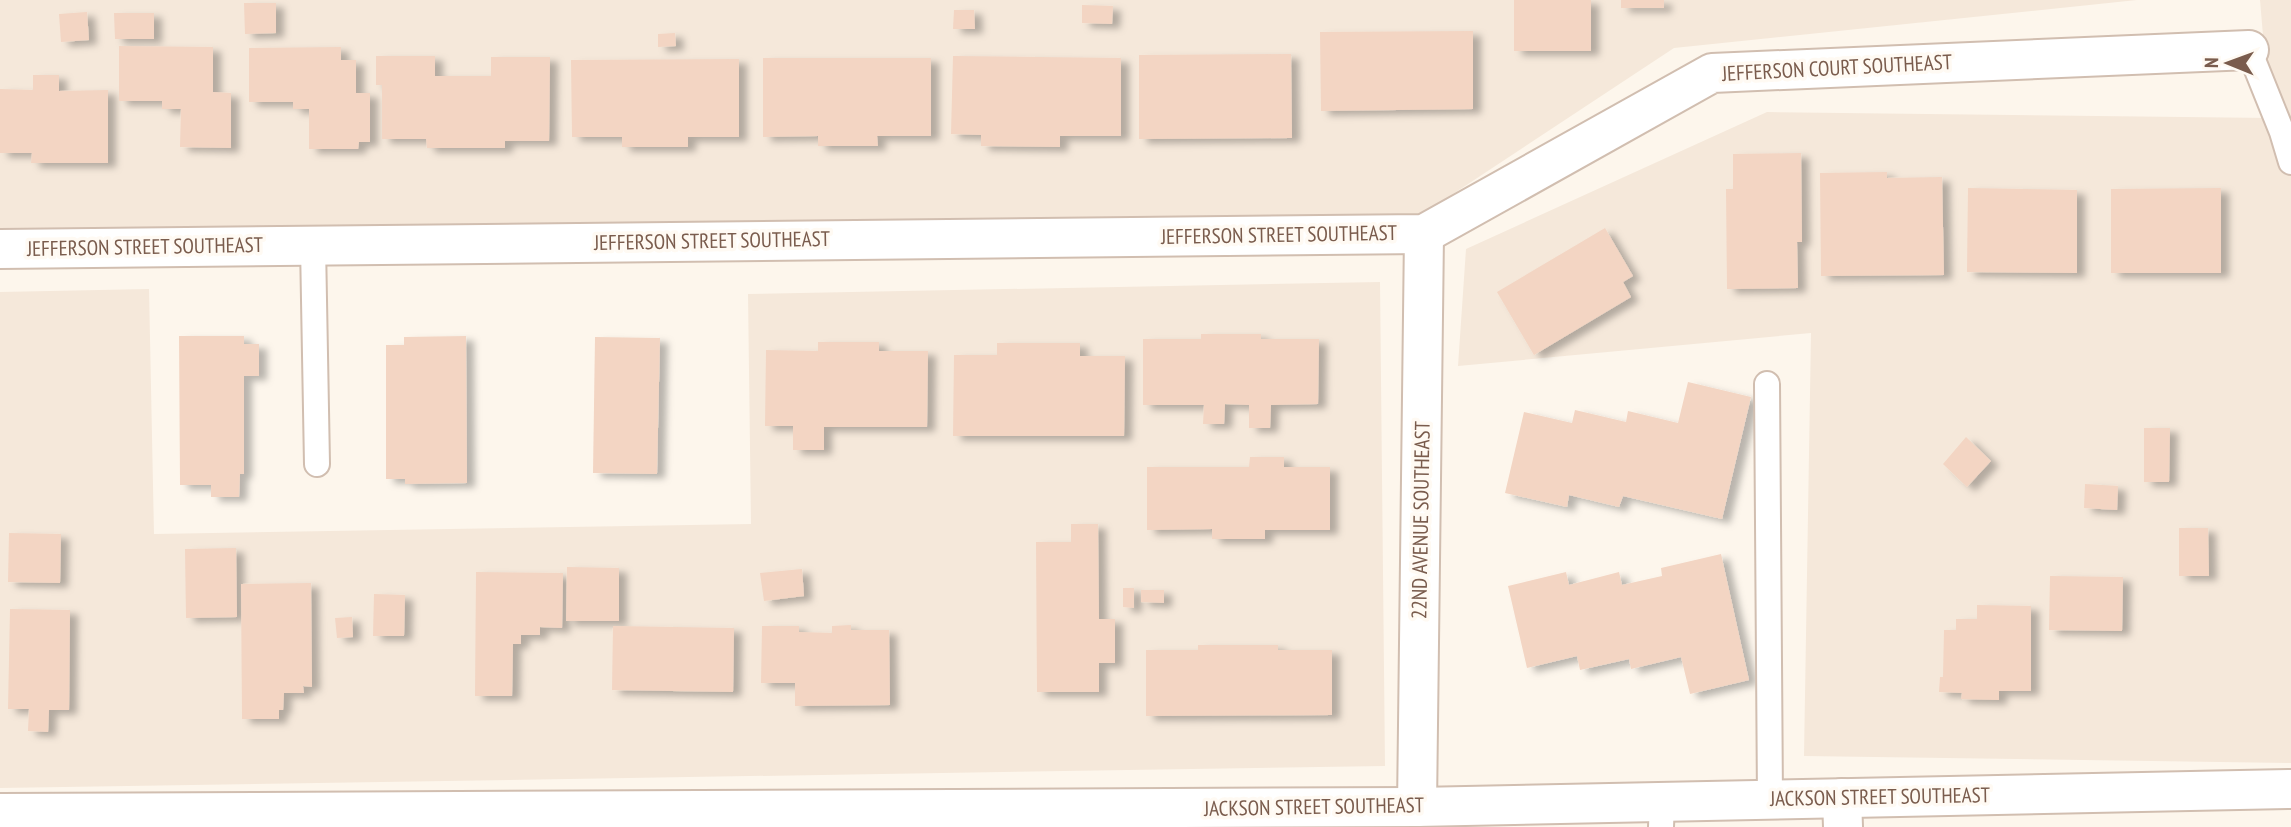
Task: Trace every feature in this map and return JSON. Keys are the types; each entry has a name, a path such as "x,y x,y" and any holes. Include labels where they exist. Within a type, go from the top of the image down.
{"street":[{"name":"JEFFERSON COURT SOUTHEAST","path":"1424,234 1712,73 2249,50"},
{"name":"JEFFERSON STREET SOUTHEAST","path":"0,248 1424,234"},
{"name":"22ND AVENUE SOUTHEAST","path":"1417,817 1424,234"},
{"name":"JACKSON STREET SOUTHEAST","path":"0,813 412,819 1417,817 1662,814 1770,800 1843,813 2291,789"}],"lane":[{"path":"2249,50 2282,132 2291,162"},
{"path":"313,245 317,464"},
{"path":"1767,384 1770,800"}],"shaded area":[{"path":"0,0 2137,0 1674,48 1409,223 0,258"},
{"path":"2260,0 2291,0 2291,763 1804,756 1811,333 1458,366 1466,249 1767,112 2270,118"},
{"path":"1380,282 1385,766 0,788 0,292 149,289 154,534 751,524 748,294"}],"building":[{"path":"1514,0 1591,0 1591,51 1514,51"},
{"path":"1621,0 1664,0 1664,8 1621,8"},
{"path":"244,3 276,3 276,33 245,34"},
{"path":"1082,5 1113,6 1112,24 1082,23"},
{"path":"954,10 974,10 975,29 953,29"},
{"path":"87,12 89,40 61,42 59,14"},
{"path":"114,13 154,13 154,39 115,39"},
{"path":"1473,31 1473,109 1321,111 1320,32"},
{"path":"675,33 676,46 658,47 658,34"},
{"path":"119,46 213,47 213,92 231,93 231,148 180,147 181,109 162,109 162,101 119,101"},
{"path":"341,47 341,60 356,60 356,93 370,93 370,142 359,142 358,149 309,149 309,109 293,109 293,102 249,102 249,48"},
{"path":"1291,54 1292,138 1139,139 1139,55"},
{"path":"376,56 435,56 435,76 491,76 491,57 550,57 549,141 505,141 505,148 427,148 426,139 382,139 382,85 376,85"},
{"path":"953,56 1121,58 1121,136 1060,136 1060,147 981,146 981,135 951,134"},
{"path":"763,58 931,58 931,136 877,136 878,146 818,146 818,136 763,137"},
{"path":"739,59 739,137 688,137 688,147 622,147 622,137 572,137 571,60"},
{"path":"33,75 59,75 59,91 108,90 108,163 31,163 32,153 0,153 0,89 33,90"},
{"path":"1801,153 1802,242 1797,242 1798,288 1727,289 1726,189 1733,189 1733,154"},
{"path":"1887,172 1887,178 1942,177 1944,275 1821,276 1820,173"},
{"path":"1968,188 2077,190 2077,273 1967,272"},
{"path":"2221,188 2221,273 2111,273 2111,189"},
{"path":"1605,228 1633,276 1623,282 1631,297 1534,355 1497,292"},
{"path":"1201,334 1261,334 1261,339 1319,339 1318,404 1271,405 1270,428 1249,428 1249,405 1225,404 1224,424 1203,424 1204,405 1143,405 1143,339 1201,339"},
{"path":"179,336 244,336 244,344 259,344 259,376 244,376 244,474 240,474 239,497 211,497 211,485 180,485"},
{"path":"466,336 467,483 405,484 405,479 386,479 386,345 404,345 404,337"},
{"path":"595,337 660,338 657,474 593,473"},
{"path":"818,342 879,342 879,351 928,351 927,427 824,427 824,450 793,450 793,426 765,426 766,350 818,351"},
{"path":"997,343 1080,343 1080,356 1125,356 1124,436 953,436 954,355 997,355"},
{"path":"1688,382 1751,397 1722,519 1623,496 1619,507 1569,495 1567,507 1505,493 1524,412 1572,423 1575,410 1626,422 1628,411 1678,423"},
{"path":"2144,428 2170,428 2169,482 2144,482"},
{"path":"1966,437 1991,461 1967,487 1943,464"},
{"path":"1250,457 1284,457 1284,467 1330,467 1330,530 1265,530 1265,539 1212,539 1212,529 1147,530 1147,467 1249,467"},
{"path":"2085,484 2118,486 2117,510 2084,508"},
{"path":"1071,524 1098,524 1099,619 1115,619 1115,663 1099,663 1099,692 1037,692 1036,542 1071,542"},
{"path":"2179,528 2208,528 2209,576 2179,576"},
{"path":"9,533 61,534 60,583 8,582"},
{"path":"236,548 237,617 186,618 185,549"},
{"path":"1721,554 1749,680 1690,694 1681,657 1631,669 1629,659 1580,670 1577,656 1527,668 1508,586 1566,572 1569,585 1619,572 1622,585 1662,576 1661,568"},
{"path":"567,567 619,568 619,621 566,621"},
{"path":"802,569 804,596 764,601 760,573"},
{"path":"476,572 563,573 562,628 540,627 540,635 521,635 521,644 513,644 512,696 475,696"},
{"path":"2050,576 2123,577 2122,631 2049,630"},
{"path":"311,583 312,687 303,686 304,693 284,693 283,710 279,710 279,719 242,719 241,584"},
{"path":"1123,588 1134,588 1134,608 1123,607"},
{"path":"1141,590 1164,590 1164,603 1141,602"},
{"path":"374,594 405,595 404,636 373,636"},
{"path":"1977,605 2031,606 2031,691 1999,691 1999,700 1961,699 1962,693 1939,692 1940,677 1943,677 1944,630 1956,630 1956,619 1977,619"},
{"path":"10,609 70,610 69,710 49,710 48,732 28,731 29,709 8,709"},
{"path":"352,617 353,637 337,638 335,618"},
{"path":"851,625 851,630 889,630 890,705 795,706 795,683 761,683 762,626 799,626 799,632 832,633 832,626"},
{"path":"613,626 734,628 733,692 612,690"},
{"path":"1198,645 1278,645 1278,650 1332,650 1332,715 1146,716 1146,650 1198,650"}]}
